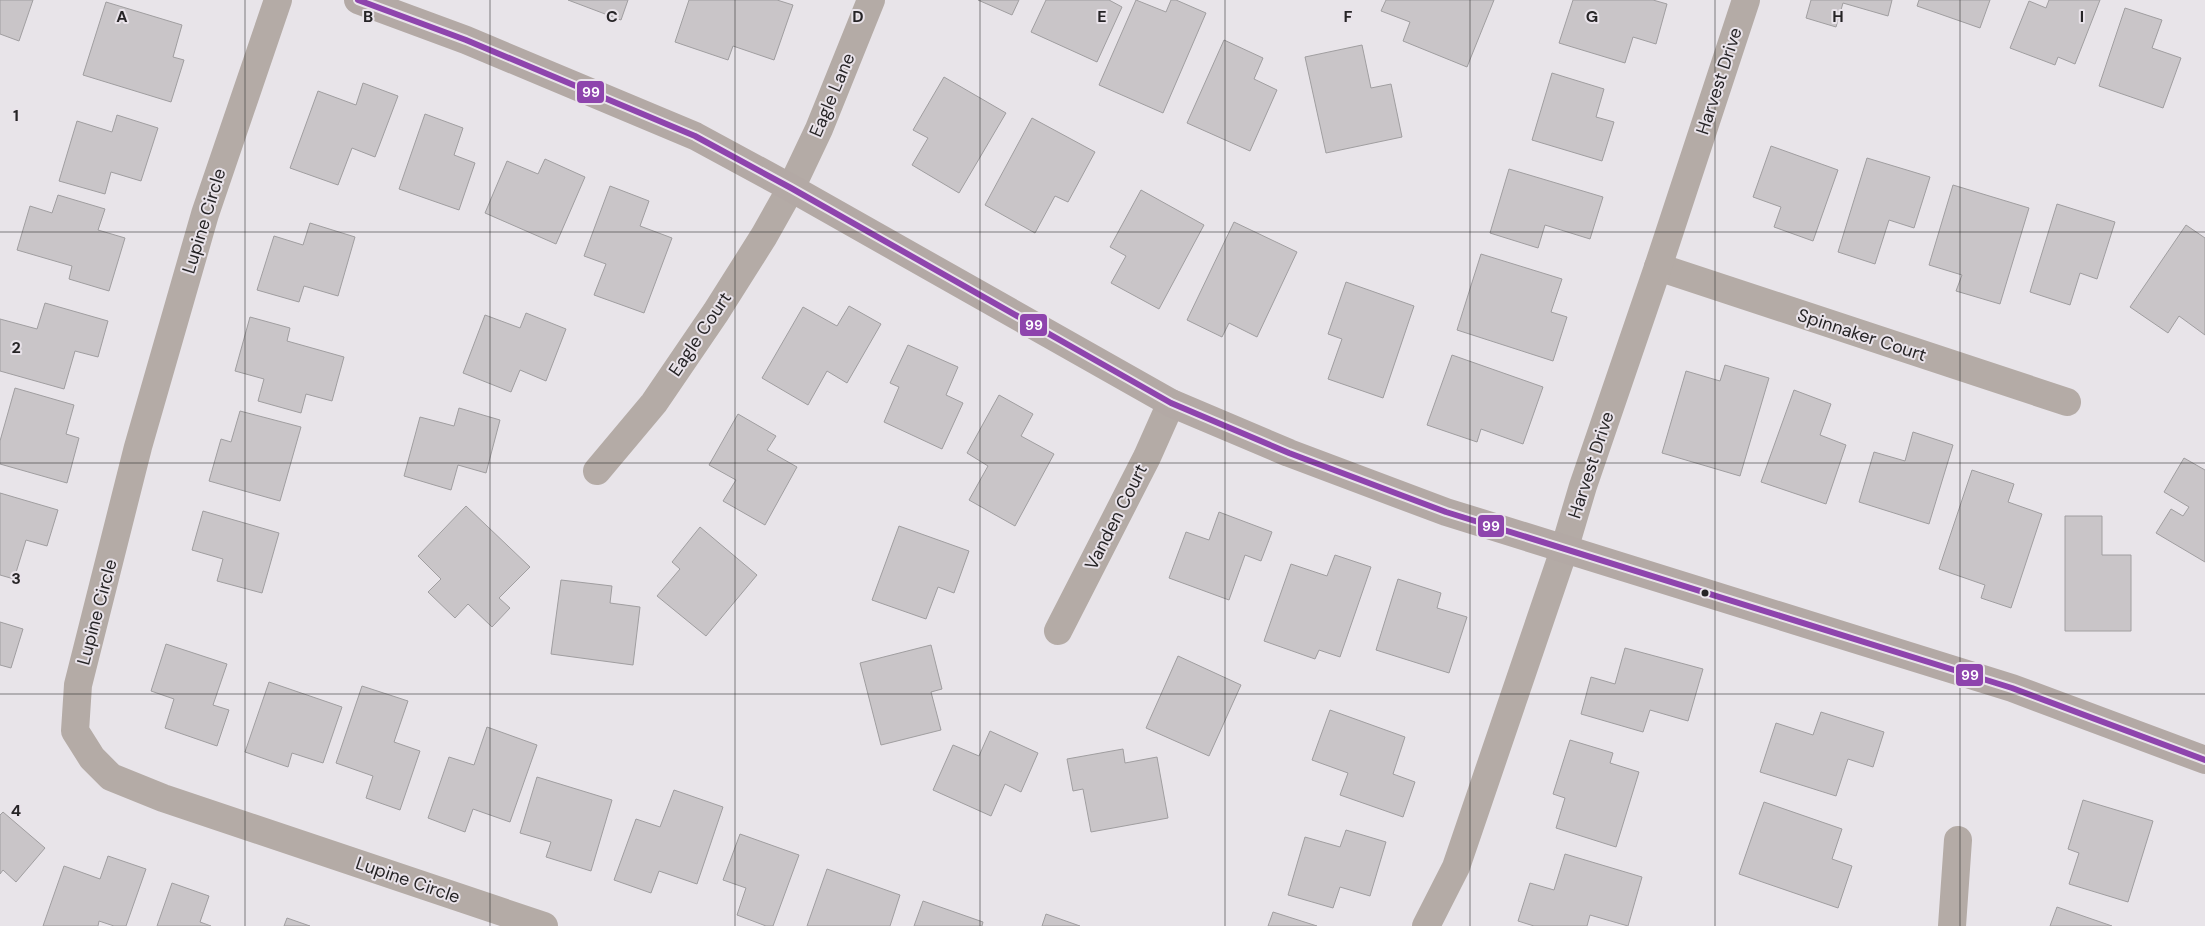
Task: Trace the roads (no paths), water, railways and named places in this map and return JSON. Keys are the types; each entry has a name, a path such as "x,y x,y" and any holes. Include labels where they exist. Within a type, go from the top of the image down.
{"street":[{"name":"Lupine Circle","path":"278,0 205,214 138,446 78,685 75,731 92,758 111,777 163,798 544,926"},
{"path":"358,0 466,40 677,129 791,188 1171,403 1298,457 1446,512 2012,688 2205,760"},
{"name":"Eagle Lane","path":"791,188 818,129 871,0"},
{"name":"Harvest Drive","path":"1426,926 1456,867 1564,550 1583,486 1746,0"},
{"name":"Eagle Court","path":"597,471 654,403 716,312 764,236 791,188"},
{"name":"Spinnaker Court","path":"1658,267 2067,402"},
{"name":"Vanden Court","path":"1058,630 1147,457 1171,403"},
{"path":"1952,926 1958,840"}]}
